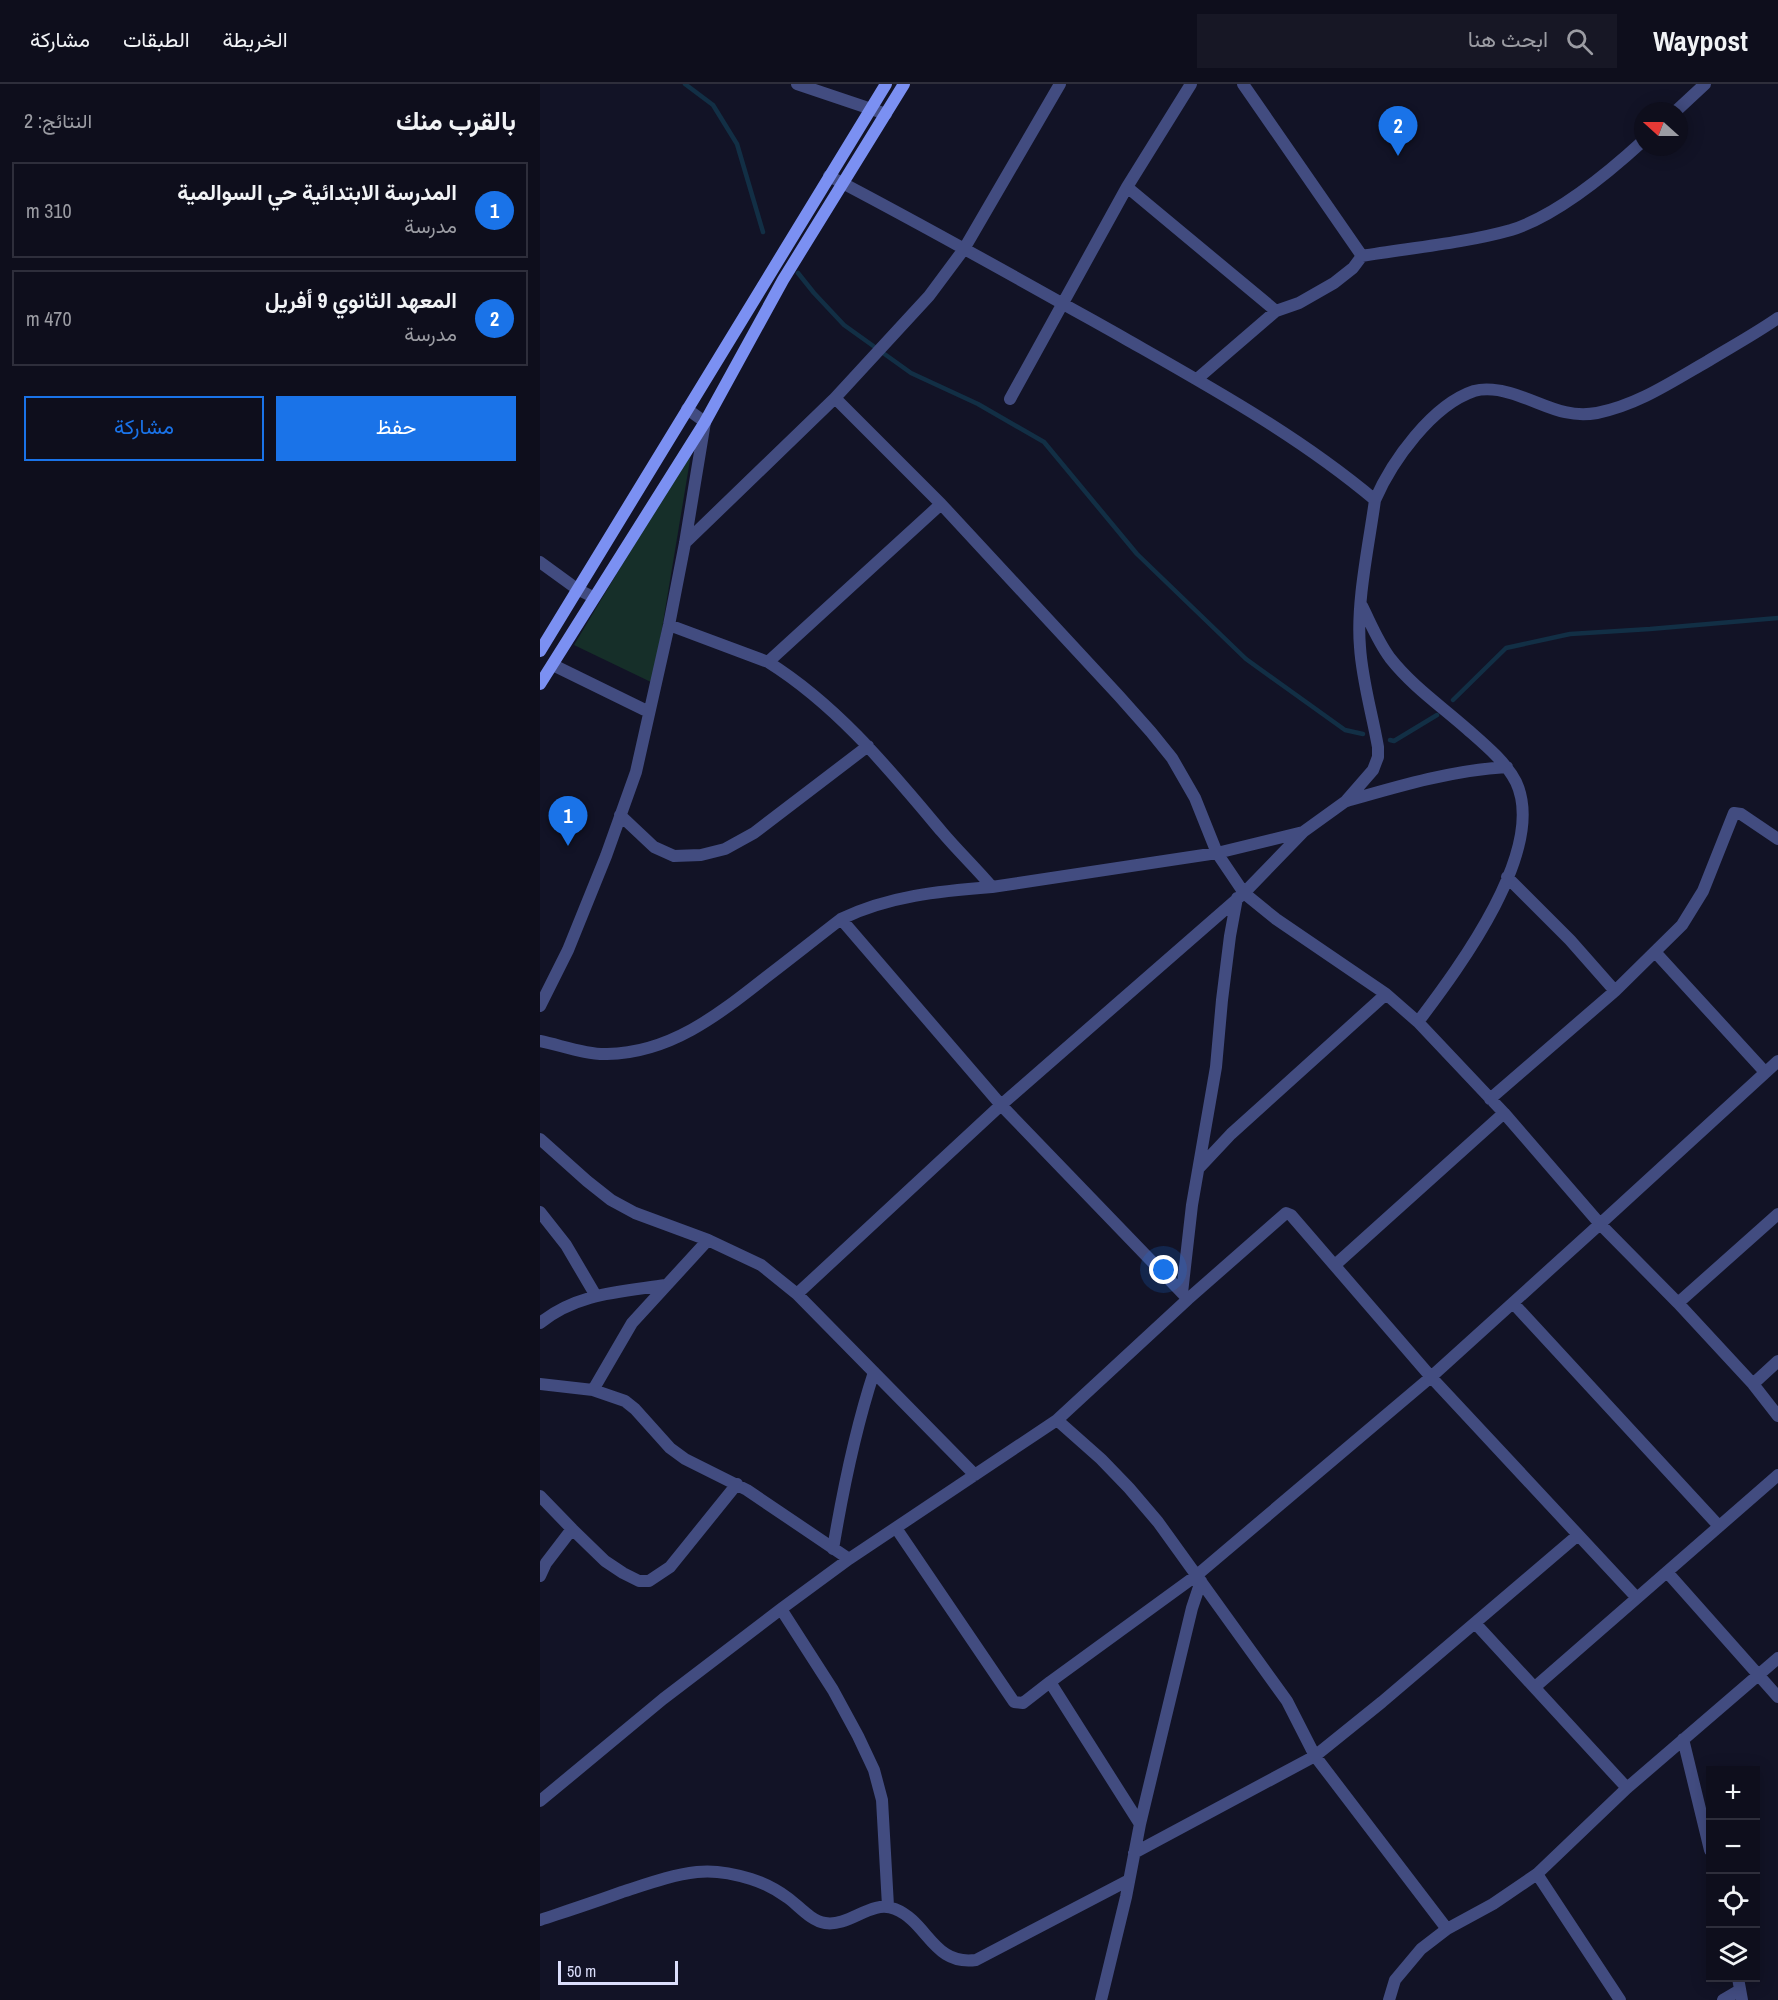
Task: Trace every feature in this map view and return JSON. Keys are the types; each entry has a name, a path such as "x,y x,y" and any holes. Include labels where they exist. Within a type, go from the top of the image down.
{"main road":[{"path":"540,651 886,84"},
{"path":"540,684 705,422 783,280 904,84"}],"street":[{"path":"796,84 886,114"},
{"path":"686,543 835,398 929,296 964,249 1060,84"},
{"path":"1010,399 1127,187 1191,84"},
{"path":"1243,84 1362,256"},
{"path":"1686,102 1705,84"},
{"path":"1197,379 1276,311 1299,303 1334,282 1353,268 1362,256 1512,229 1569,200 1634,149"},
{"path":"829,176 1197,379 1307,447 1375,500"},
{"path":"1127,187 1276,311"},
{"path":"797,1294 1001,1105 1240,896 1303,832 1346,801 1373,770 1378,757 1359,644 1361,603 1375,500 1390,470 1418,432 1450,404 1475,391 1489,390 1509,393 1564,413 1579,415 1599,413 1646,396 1778,318"},
{"path":"835,398 941,504 1119,696 1172,758 1195,798 1217,853 1240,896 1386,994 1418,1022 1504,1113 1600,1224 1753,1384 1778,1416"},
{"path":"540,1006 568,950 606,856 636,772 686,543 705,422 687,409"},
{"path":"768,662 941,504"},
{"path":"540,562 593,597"},
{"path":"1361,603 1378,639 1403,673 1507,767 1517,784 1521,801 1523,828 1500,896 1463,962 1418,1022"},
{"path":"669,625 768,662 794,678 833,711 868,746 992,887"},
{"path":"553,665 649,712"},
{"path":"620,815 654,847 674,856 701,855 725,849 754,833 868,746"},
{"path":"1346,801 1480,769 1507,767"},
{"path":"1491,1099 1615,991 1682,925 1703,891 1734,813 1741,814 1778,839"},
{"path":"540,1041 605,1055 633,1052 669,1042 701,1026 730,1006 841,919 857,911 890,901 945,891 992,887 1217,853 1303,832"},
{"path":"1507,877 1570,940 1615,991"},
{"path":"1185,1296 1192,1205 1216,1067 1230,936 1240,896"},
{"path":"841,919 1001,1105 1185,1296"},
{"path":"1656,953 1765,1072"},
{"path":"1198,1168 1231,1134 1386,994"},
{"path":"896,1528 1014,1702 1023,1702 1199,1578 1431,1377 1778,1061"},
{"path":"1335,1265 1504,1113"},
{"path":"540,1139 611,1200 646,1218 708,1240 761,1265 797,1294 975,1475"},
{"path":"540,1212 566,1245 596,1296"},
{"path":"540,1801 663,1699 781,1609 849,1559 1057,1420 1185,1296 1286,1213 1291,1215 1431,1377 1637,1599"},
{"path":"1678,1304 1778,1214"},
{"path":"593,1390 632,1323 708,1240"},
{"path":"540,1323 560,1308 596,1296 666,1286"},
{"path":"1513,1303 1718,1525"},
{"path":"1753,1384 1778,1361"},
{"path":"833,1549 848,1464 874,1372"},
{"path":"540,1384 593,1390 625,1401 670,1448 685,1459 737,1485 849,1559"},
{"path":"1057,1420 1079,1438 1129,1488 1158,1522 1287,1701 1315,1756 1448,1929"},
{"path":"1535,1687 1778,1474"},
{"path":"540,1496 605,1561 639,1581 650,1581 670,1567 737,1485"},
{"path":"540,1576 550,1558 572,1529"},
{"path":"1134,1853 1315,1756 1578,1535"},
{"path":"1667,1572 1778,1697"},
{"path":"1101,2000 1140,1824 1199,1578"},
{"path":"781,1609 833,1690 874,1770 882,1800 888,1906"},
{"path":"1475,1623 1627,1788"},
{"path":"1389,2000 1395,1980 1421,1949 1448,1929 1493,1904 1536,1874 1627,1788 1778,1658"},
{"path":"1050,1682 1140,1824"},
{"path":"1683,1739 1706,1834"},
{"path":"540,1920 667,1877 699,1871 727,1873 752,1879 770,1887 812,1917 825,1923 833,1923 880,1906 888,1906 907,1916 943,1953 964,1962 976,1960 1129,1880"},
{"path":"1536,1874 1620,2000"},
{"path":"1723,2000 1740,1989"}],"green space":[{"path":"692,448 653,683 574,645"}],"waterway":[{"path":"685,84 713,105 737,144 763,232"},
{"path":"798,273 844,325 911,373 978,404 1044,442 1137,554 1246,659 1345,730 1363,734"},
{"path":"1453,700 1506,648 1570,634 1778,618"},
{"path":"1390,740 1394,741 1437,715"}],"place":[{"name":"المعهد الثانوي 9 أفريل","path":"1398,156"},
{"name":"المدرسة الابتدائية حي السوالمية","path":"568,846"}]}
